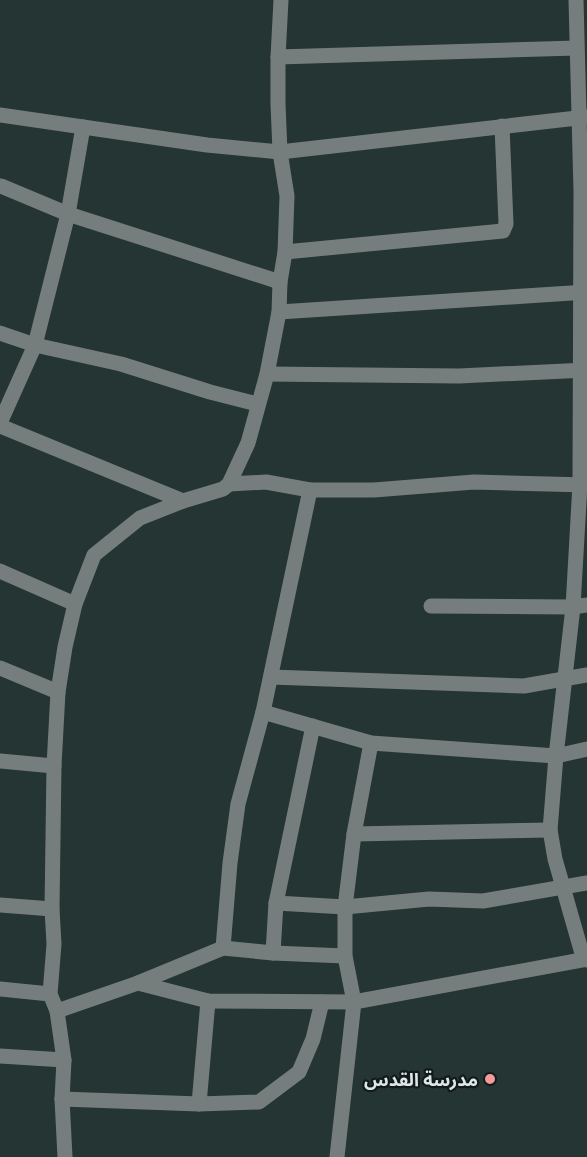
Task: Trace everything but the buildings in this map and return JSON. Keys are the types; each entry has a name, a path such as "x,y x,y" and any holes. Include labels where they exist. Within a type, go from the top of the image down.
{"street":[{"path":"65,1157 62,1099 64,1060 57,1011 50,994 54,944 52,909 54,766 58,692 64,647 75,604 94,555 140,518 183,501 223,489 228,484 248,443 267,374 279,312 280,282 285,252 287,196 280,153 278,57 281,0"},
{"path":"138,983 208,1001 354,1002 587,959 581,950 551,844 550,830 556,756 566,679 580,606 584,485 584,191 583,117 576,48 580,9"},
{"path":"278,57 576,48"},
{"path":"0,115 207,145 280,153 583,117"},
{"path":"285,252 503,231 507,224 502,126"},
{"path":"83,127 68,214 35,345 0,425 183,501"},
{"path":"1,186 68,214 280,282"},
{"path":"279,312 584,293"},
{"path":"0,333 35,345 121,364 257,404"},
{"path":"267,374 459,376 584,370"},
{"path":"228,484 266,482 310,490 374,490 474,482 584,485"},
{"path":"223,948 230,863 238,804 263,712 310,490"},
{"path":"0,571 75,604"},
{"path":"431,606 580,606"},
{"path":"0,668 58,692"},
{"path":"271,677 524,686 587,675"},
{"path":"263,712 371,743 556,756 587,749"},
{"path":"273,953 276,903 313,726"},
{"path":"337,1157 354,1002 345,956 345,907 354,834 371,743"},
{"path":"0,761 54,766"},
{"path":"354,834 550,830"},
{"path":"276,903 345,907 429,899 483,901 587,883"},
{"path":"0,905 52,909"},
{"path":"57,1011 138,983 223,948 345,956"},
{"path":"0,989 50,994"},
{"path":"199,1104 208,1001"},
{"path":"62,1099 199,1104 259,1102 299,1072 313,1039 322,1002"},
{"path":"0,1056 64,1060"}],"place":[{"name":"مدرسة القدس","path":"490,1079"}]}
